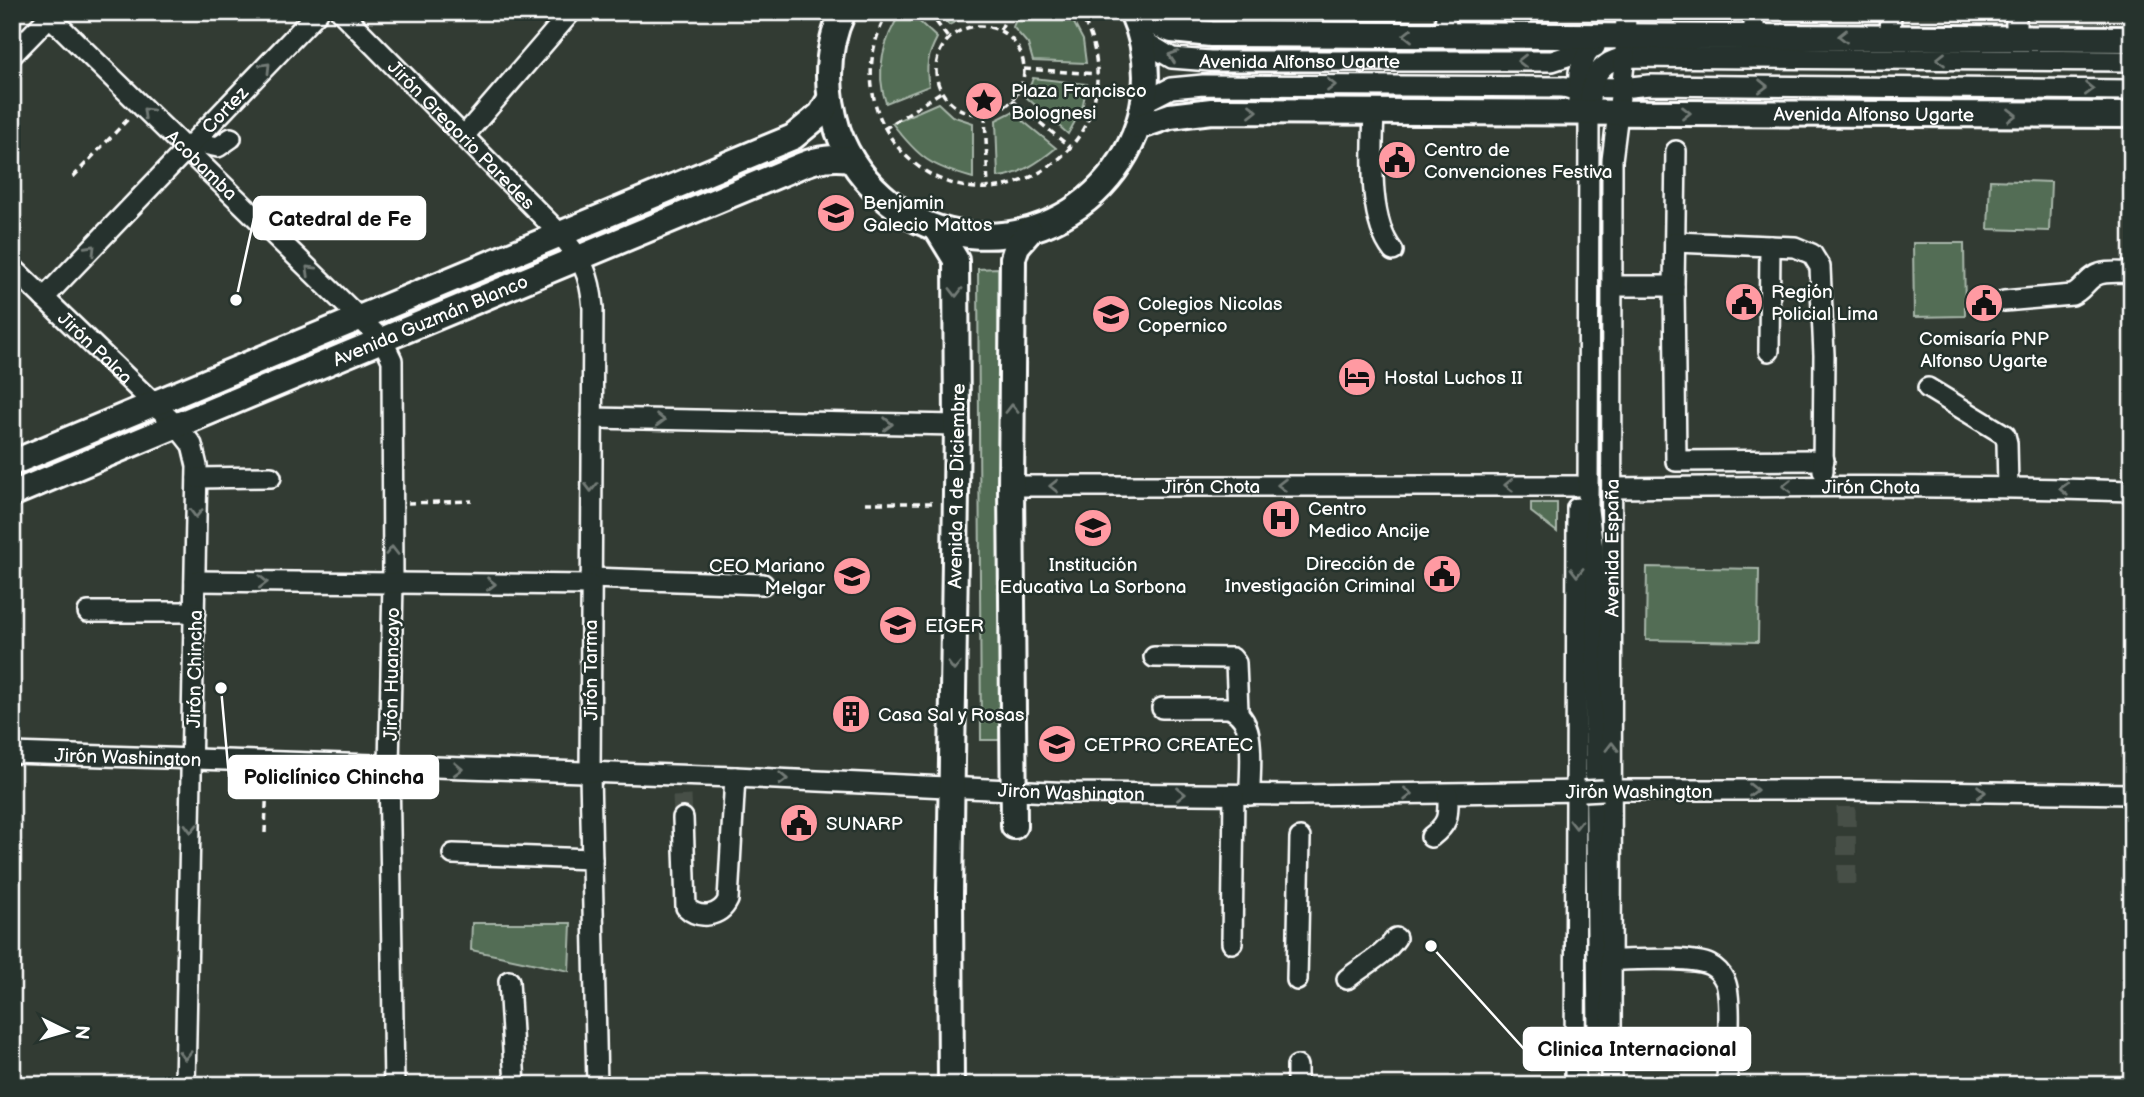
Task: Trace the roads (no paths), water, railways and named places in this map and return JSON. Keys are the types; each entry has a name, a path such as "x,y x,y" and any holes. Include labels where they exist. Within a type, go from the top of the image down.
{"main road":[{"path":"842,12 831,47 830,99 840,137 851,159 872,186 897,208 937,229 984,237 1030,230 1051,223 1089,199 1119,166 1138,127 1144,102 1145,60 1142,40 1133,14"},
{"name":"Avenida Alfonso Ugarte","path":"1133,14 1172,30 1193,33 1446,24 1625,35 1754,24 1891,24 2016,37 2132,39"},
{"name":"Avenida Guzmán Blanco","path":"12,463 793,137 821,114 830,99"},
{"name":"Avenida Alfonso Ugarte","path":"1138,127 1170,116 1212,111 1374,110 1590,101 2132,115"},
{"name":"Avenida Guzmán Blanco","path":"12,494 817,159 851,159"},
{"name":"Avenida 9 de Diciembre","path":"937,229 956,261 951,1085"},
{"path":"1014,827 1011,486 1013,258 1017,246 1030,230"}],"street":[{"name":"Cortez","path":"44,298 318,12"},
{"name":"Jirón Gregorio Paredes","path":"341,12 560,234 580,258"},
{"path":"464,136 571,12"},
{"path":"2016,12 2016,37"},
{"name":"Acobamba","path":"49,14 141,106 190,146 359,318"},
{"path":"12,55 49,14"},
{"path":"1598,1031 1593,549 1599,504 1599,177 1590,101 1598,71 1625,35 2132,61"},
{"name":"Avenida Alfonso Ugarte","path":"1142,40 1172,58 1210,61 1552,61 1625,35"},
{"name":"Avenida España","path":"1590,101 1622,88 1625,35"},
{"name":"Avenida España","path":"1575,1085 1612,488 1612,160 1590,101 1582,62 1589,49"},
{"name":"Avenida Alfonso Ugarte","path":"1144,102 1171,88 1203,85 1590,101"},
{"path":"1590,101 1622,88 1648,85 2132,90"},
{"name":"Avenida España","path":"1590,101 1577,486 1594,791 1611,960 1611,1085"},
{"path":"1374,110 1376,217 1384,241 1393,251"},
{"path":"190,146 218,147 231,138"},
{"path":"1676,151 1676,461 1824,460"},
{"path":"1675,243 1796,247 1812,254 1820,267 1824,355 1822,486"},
{"path":"1769,351 1770,246"},
{"name":"Jirón Tarma","path":"580,258 591,284 593,308 590,774 597,1085"},
{"name":"Jirón Palca","path":"12,267 177,426"},
{"path":"2004,301 2072,295 2095,275 2132,272"},
{"path":"1612,286 1674,286"},
{"path":"359,318 383,341"},
{"name":"Jirón Huancayo","path":"383,341 391,360 393,583 389,766 394,1085"},
{"path":"1928,388 2005,435 2008,487"},
{"path":"592,418 957,425"},
{"name":"Jirón Chincha","path":"177,426 192,445 197,466 185,1085"},
{"path":"197,478 271,477"},
{"name":"Jirón Chota","path":"1011,486 1577,486"},
{"name":"Jirón Chota","path":"1612,488 2008,487 2132,491"},
{"path":"195,581 763,584"},
{"path":"88,612 195,612"},
{"path":"1154,657 1232,658 1236,663 1238,711 1249,732 1232,943"},
{"path":"1162,708 1229,708 1238,711"},
{"name":"Jirón Washington","path":"12,753 590,774 681,785 735,777 1013,790 1242,795 1594,791 1846,799 2132,794"},
{"path":"683,818 685,906 692,913 714,914 720,911 728,900 735,777"},
{"path":"1431,837 1444,827 1448,817 1448,794"},
{"path":"1297,980 1300,838"},
{"path":"453,854 592,859"},
{"path":"1347,979 1388,949 1395,938"},
{"path":"1611,960 1694,962 1708,964 1717,970 1726,982 1728,997 1727,1085"},
{"path":"509,981 515,1085"}],"tunnel":[{"path":"682,796 683,818"},
{"path":"1846,807 1847,890"},
{"path":"1595,1085 1598,1031"}],"place":[{"name":"Plaza Francisco Bolognesi","path":"984,101"},
{"name":"Centro de Convenciones Festiva","path":"1397,160"},
{"name":"Benjamin Galecio Mattos","path":"836,213"},
{"name":"Catedral de Fe","path":"236,300"},
{"name":"Región Policial Lima","path":"1744,302"},
{"name":"Comisaría PNP Alfonso Ugarte","path":"1984,303"},
{"name":"Colegios Nicolas Copernico","path":"1111,314"},
{"name":"Hostal Luchos II","path":"1357,377"},
{"name":"Centro Medico Ancije","path":"1281,519"},
{"name":"Institución Educativa La Sorbona","path":"1093,528"},
{"name":"Dirección de Investigación Criminal","path":"1442,574"},
{"name":"CEO Mariano Melgar","path":"852,576"},
{"name":"EIGER","path":"898,625"},
{"name":"Policlínico Chincha","path":"221,688"},
{"name":"Casa Sal y Rosas","path":"851,714"},
{"name":"CETPRO CREATEC","path":"1057,744"},
{"name":"SUNARP","path":"799,823"},
{"name":"Clinica Internacional","path":"1431,946"}]}
